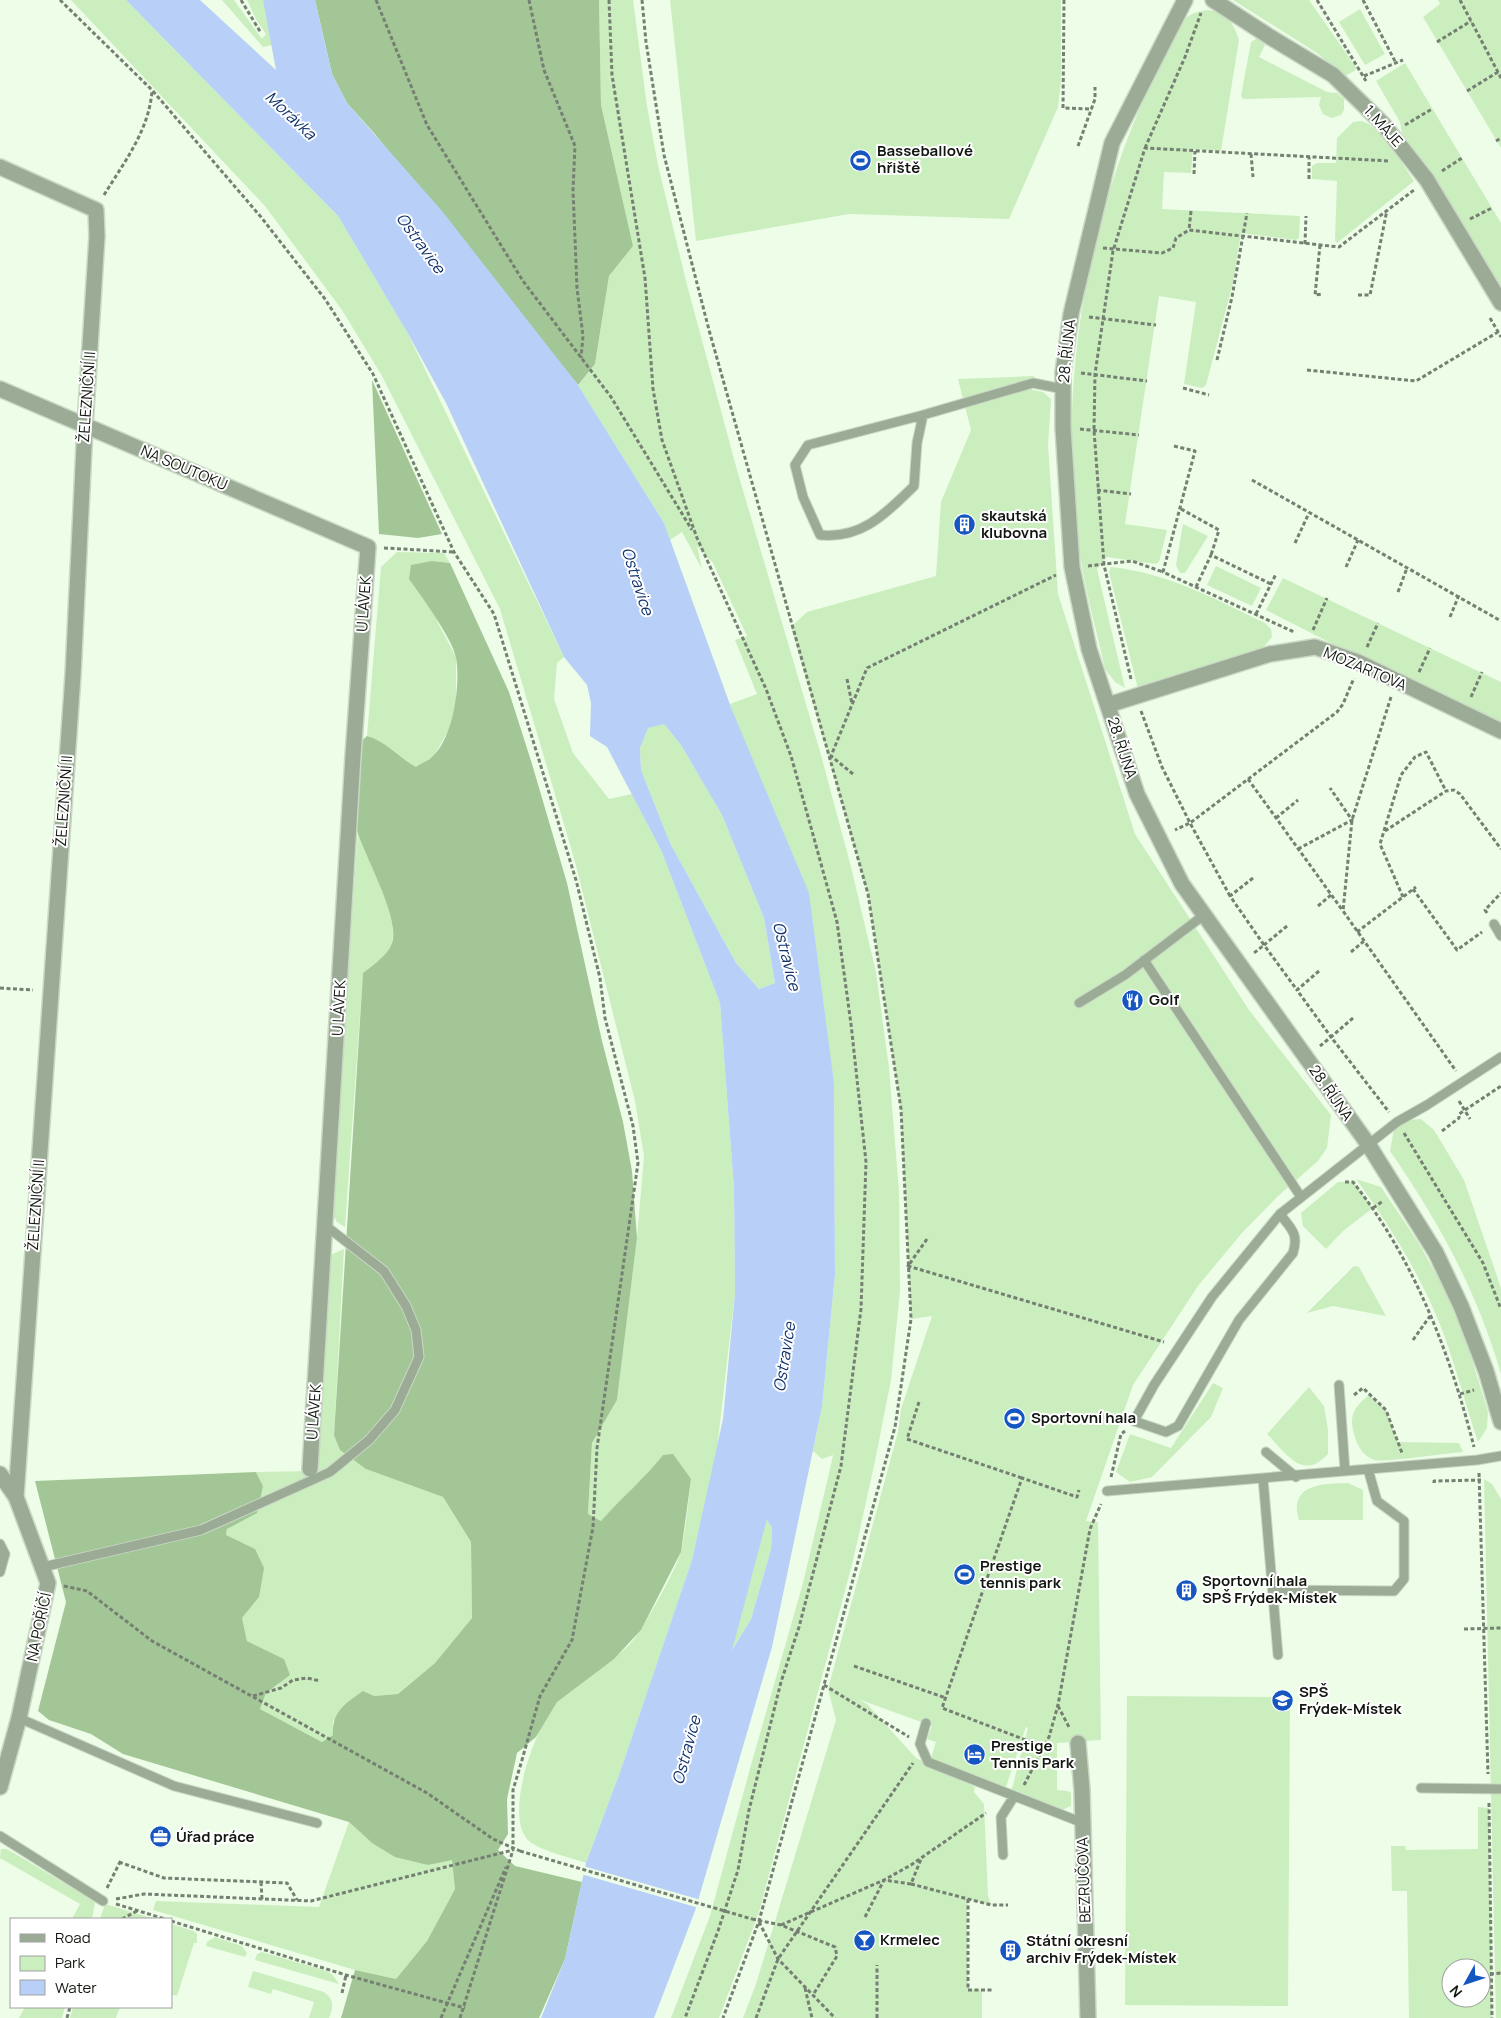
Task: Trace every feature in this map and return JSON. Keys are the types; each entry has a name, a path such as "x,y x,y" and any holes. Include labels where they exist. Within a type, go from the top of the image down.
{"street":[{"name":"28. ŘÍJNA","path":"1185,0 1112,143 1086,244 1071,314 1063,372 1063,428 1072,567 1088,649 1137,794 1182,884 1368,1144 1436,1253 1486,1371 1501,1422"},
{"name":"1. MÁJE","path":"1208,4 1334,74 1391,133 1421,184 1455,227 1501,303"},
{"path":"0,167 96,210"},
{"name":"ŽELEZNIČNÍ II","path":"16,1497 73,675 85,426 97,236 96,210"},
{"name":"NA SOUTOKU","path":"0,389 368,547"},
{"name":"U LÁVEK","path":"310,1469 353,756 368,547"},
{"name":"MOZARTOVA","path":"1108,705 1270,654 1315,648 1360,664 1501,731"},
{"name":"NA POŘÍČÍ","path":"0,1474 16,1497 48,1583 19,1718 0,1787"},
{"name":"BEZRUČOVA","path":"1078,1743 1083,1823 1088,2018"}],"lane":[{"path":"923,415 914,486 878,520 838,537 820,535 802,497 796,465 808,445 923,415 1033,383 1063,389"},
{"path":"1080,1003 1144,960 1204,915"},
{"path":"1494,924 1501,936"},
{"path":"1144,960 1301,1197"},
{"path":"1280,1214 1294,1230 1297,1241 1293,1253 1238,1320 1178,1426 1166,1432 1134,1422 1179,1347 1212,1297 1280,1214 1397,1122 1464,1082 1501,1057"},
{"path":"43,1567 201,1530 330,1472 369,1440 395,1410 419,1357 416,1330 406,1306 384,1271 326,1226"},
{"path":"1339,1385 1345,1471"},
{"path":"1266,1452 1296,1477"},
{"path":"1107,1491 1296,1477 1477,1460 1501,1456"},
{"path":"1274,1590 1394,1591 1404,1578 1404,1521 1377,1501 1368,1469"},
{"path":"1263,1478 1274,1590 1278,1655"},
{"path":"0,1544 5,1554 0,1572"},
{"path":"19,1718 174,1786 317,1823"},
{"path":"926,1723 920,1744 928,1762 1013,1798 1083,1823"},
{"path":"1422,1788 1501,1789"},
{"path":"1003,1855 1001,1817 1013,1798"},
{"path":"0,1836 103,1900"}],"path":[{"path":"60,0 152,90 261,217 325,299 373,374 454,552 494,614 576,880 600,978 605,1018 633,1126 638,1163 598,1448 593,1527 572,1640 540,1696 513,1790 513,1850 465,2008 460,2018"},
{"path":"241,0 261,32"},
{"path":"376,0 427,125 523,282 611,397 697,538"},
{"path":"529,0 544,70 575,146 573,190 577,288 583,336 581,358"},
{"path":"609,0 612,75 645,278 653,389 662,440 697,538 766,689 791,756 837,922 851,1024 866,1162 861,1309 841,1466 799,1627 781,1682 749,1810 738,1870 718,1931 685,2018"},
{"path":"642,0 646,42 664,155 717,359 791,627 831,756 868,894 901,1109 911,1319 895,1427 759,1921 723,2018"},
{"path":"1064,0 1063,108 1092,109"},
{"path":"1316,0 1368,84"},
{"path":"1364,0 1396,63"},
{"path":"1460,0 1501,78"},
{"path":"1208,4 1145,148 1113,251 1095,374 1094,430 1104,565 1135,696 1162,767 1230,896 1331,1037 1390,1113 1398,1108"},
{"path":"1437,42 1471,21"},
{"path":"1364,76 1403,60"},
{"path":"1467,91 1498,72"},
{"path":"1078,146 1095,99 1095,87"},
{"path":"96,210 143,131 151,109 152,90"},
{"path":"1391,133 1432,109"},
{"path":"1496,141 1501,138"},
{"path":"1145,148 1396,162"},
{"path":"1194,174 1195,151"},
{"path":"1252,154 1253,177"},
{"path":"1308,179 1309,157"},
{"path":"1086,244 1113,251 1162,254 1173,248 1176,238 1189,230 1339,247 1421,184 1462,158"},
{"path":"1411,181 1421,184"},
{"path":"1420,196 1421,184"},
{"path":"1455,227 1492,208"},
{"path":"1358,295 1370,295 1388,210"},
{"path":"1189,230 1190,212"},
{"path":"1217,360 1247,213"},
{"path":"1304,244 1306,216"},
{"path":"1320,245 1315,295 1322,294"},
{"path":"1071,314 1156,324"},
{"path":"1489,316 1501,337"},
{"path":"1307,370 1416,381 1498,332"},
{"path":"1063,372 1147,381"},
{"path":"1183,388 1209,395"},
{"path":"1094,430 1139,435"},
{"path":"1163,572 1195,451 1174,446"},
{"path":"1252,480 1501,620"},
{"path":"1097,490 1130,494"},
{"path":"1180,509 1219,530 1211,555 1196,587"},
{"path":"1295,543 1309,513"},
{"path":"1346,567 1358,540"},
{"path":"368,547 454,552"},
{"path":"1211,555 1271,584"},
{"path":"831,756 867,668 1072,567 1132,562 1163,572 1300,635"},
{"path":"1398,592 1407,568"},
{"path":"1256,614 1276,574"},
{"path":"1450,617 1459,595"},
{"path":"1312,631 1327,598"},
{"path":"1159,838 1190,822 1337,712 1343,704 1378,623"},
{"path":"1411,689 1430,648"},
{"path":"1464,714 1482,672"},
{"path":"847,679 853,704"},
{"path":"1343,911 1352,820 1397,682"},
{"path":"1403,897 1380,844 1401,775 1415,757 1426,752 1446,791"},
{"path":"831,756 852,774"},
{"path":"1248,780 1464,1082"},
{"path":"1330,788 1352,820"},
{"path":"1384,832 1446,791 1454,790 1460,794 1501,849"},
{"path":"1276,818 1298,800"},
{"path":"1298,849 1352,820"},
{"path":"1230,896 1253,878"},
{"path":"1358,932 1415,888 1457,950 1494,924"},
{"path":"1318,906 1332,895"},
{"path":"1239,964 1287,926"},
{"path":"1351,952 1364,942"},
{"path":"1297,990 1319,971"},
{"path":"0,988 51,992"},
{"path":"1306,1058 1353,1018"},
{"path":"1449,1078 1465,1068"},
{"path":"1442,1131 1459,1118 1459,1114 1464,1109 1501,1086"},
{"path":"1466,1112 1470,1120"},
{"path":"1405,1134 1483,1263 1501,1309"},
{"path":"1338,1182 1353,1182 1373,1208 1402,1255 1430,1315 1460,1394 1477,1460 1480,1480 1485,1630 1490,1958"},
{"path":"908,1266 927,1239"},
{"path":"908,1266 1179,1347"},
{"path":"1413,1340 1430,1315"},
{"path":"1359,1392 1363,1388 1386,1410 1407,1466"},
{"path":"919,1402 907,1439 1077,1497 1079,1490"},
{"path":"781,1924 884,1880 1019,1794 1049,1738 1058,1705 1090,1529 1107,1491 1121,1434 1134,1422"},
{"path":"1022,1478 942,1708 1044,1746"},
{"path":"1434,1483 1434,1481 1480,1480"},
{"path":"48,1583 87,1591 152,1641 427,1793 493,1839 513,1850 759,1921 781,1924 835,1946 837,1956 813,1995"},
{"path":"1464,1629 1485,1630 1501,1628"},
{"path":"854,1666 946,1698"},
{"path":"252,1697 259,1693 281,1688 293,1680 307,1678 320,1681"},
{"path":"756,2018 778,1959 813,1911 916,1758 920,1744 824,1685"},
{"path":"1058,1705 1078,1743"},
{"path":"103,1900 144,1894 310,1901 513,1850"},
{"path":"442,2018 513,1850"},
{"path":"911,1884 921,1858"},
{"path":"110,1878 120,1861 164,1878 287,1883 297,1900"},
{"path":"884,1880 911,1884 991,1905 1008,1905"},
{"path":"865,1917 884,1880"},
{"path":"261,1882 262,1899"},
{"path":"968,1899 968,1990 994,1990"},
{"path":"103,1900 162,1918"},
{"path":"124,1918 137,1911"},
{"path":"172,1921 346,1975 465,2008"},
{"path":"759,1921 778,1959 835,2018"},
{"path":"876,2018 877,1965"},
{"path":"342,1992 346,1975"},
{"path":"805,1987 812,2018"},
{"path":"1491,1996 1492,2018"}],"green space":[{"path":"71,0 126,0 338,216 407,332 564,657 557,663 554,699 573,753 609,799 632,794 661,850 720,1003 734,1189 735,1293 717,1449 692,1560 620,1772 586,1863 538,1847 527,1839 521,1826 519,1810 526,1769 540,1730 557,1702 566,1692 623,1650 642,1628 679,1558 686,1524 691,1479 683,1470 663,1455 601,1521 588,1514 592,1443 617,1400 637,1238 644,1156 635,1101 574,858 500,609 382,376 342,310 265,206"},
{"path":"222,0 234,0 262,39 266,34 257,21 247,0 263,0 273,31 272,45 263,47"},
{"path":"315,0 599,0 601,105 633,246 609,276 595,364 578,385 374,133 347,103 332,74"},
{"path":"599,0 633,0 647,106 658,165 686,281 737,470 821,755 851,867 876,972 889,1068 899,1192 900,1291 891,1380 875,1461 853,1561 759,1912 719,2018 671,2018 710,1916 803,1583 833,1455 822,1459 813,1451 822,1407 835,1275 834,1083 730,704 757,694 735,640 747,636 713,563 697,546 702,569 682,532 670,540 664,523 578,385 595,364 609,276 633,246 601,105"},
{"name":"Basseballové hřiště","path":"670,0 1061,0 1061,81 1058,107 1009,219 849,214 696,241"},
{"path":"1233,0 1309,0 1356,70 1345,76 1317,53"},
{"path":"1438,0 1501,0 1501,148 1423,17 1440,4"},
{"path":"1360,9 1385,54 1365,65 1339,22"},
{"path":"1208,10 1220,13 1228,19 1235,28 1239,40 1221,151 1193,149 1191,173 1164,172 1162,209 1300,216 1299,238 1296,240 1241,233 1233,283 1206,385 1202,388 1184,384 1196,302 1159,296 1125,524 1167,530 1159,562 1156,564 1107,557 1097,569 1125,688 1115,682 1105,669 1083,573 1075,511 1072,449 1073,387 1080,325 1091,264 1106,203 1125,144 1173,35 1189,16"},
{"path":"1258,38 1265,45 1259,57 1327,92 1337,93 1344,99 1344,110 1341,115 1332,118 1323,114 1319,105 1321,97 1243,99 1241,96 1251,42"},
{"path":"1405,63 1501,223 1501,291 1429,170 1402,134 1400,122 1376,81"},
{"path":"1361,121 1369,124 1384,138 1414,181 1337,243 1335,241 1337,181 1312,179 1312,166 1317,163 1336,163 1337,138 1353,122"},
{"path":"1034,376 1032,390 1043,392 1051,399 1048,445 1058,594 1135,834 1249,1010 1331,1115 1327,1148 1318,1161 1277,1197 1241,1234 1198,1286 1133,1385 1086,1521 1098,1522 1101,1740 1057,1743 1057,1790 1071,1793 1071,1806 1062,1810 1011,1792 1028,1728 1026,1727 1006,1787 930,1761 936,1742 927,1739 932,1726 858,1699 867,1704 916,1758 975,1787 974,1792 984,1804 988,1896 991,1905 968,1899 967,1912 968,1989 982,1990 982,2018 743,2018 756,1984 836,1720 828,1689 898,1432 901,1409 932,1316 911,1319 901,1109 868,894 791,627 807,612 936,576 941,502 971,430 958,379"},
{"path":"372,380 442,534 418,538 379,534"},
{"path":"1183,524 1208,536 1185,573 1180,573 1176,565"},
{"path":"397,552 444,553 450,563 432,561 437,621 456,657 456,704 449,729 434,756 416,767 386,745 367,736 381,567"},
{"path":"432,561 450,563 509,692 567,883 602,1041 623,1122 632,1171 637,1238 617,1400 592,1443 588,1514 601,1521 663,1455 673,1454 691,1479 681,1552 641,1630 614,1659 557,1702 536,1737 517,1753 507,1799 508,1834 498,1850 515,1866 582,1882 565,1959 539,2018 341,2018 355,1970 396,1979 427,1941 455,1889 452,1860 428,1865 395,1857 372,1843 349,1822 123,1754 91,1734 49,1720 38,1711 66,1602 35,1481 256,1472 263,1486 257,1513 227,1529 226,1535 255,1549 264,1568 259,1597 242,1618 247,1641 284,1659 290,1675 266,1693 260,1709 322,1742 333,1735 337,1714 345,1704 363,1691 374,1696 398,1694 435,1663 472,1618 471,1542 443,1497 366,1469 340,1450 334,1435 363,973 387,952 392,943 393,931 386,900 354,820 358,744 367,736 374,738 416,767 432,757 445,738 454,710 456,696 456,658 443,629 409,579 411,565"},
{"path":"1216,566 1261,588 1252,606 1207,585"},
{"path":"1111,567 1152,575 1191,588 1265,623 1271,629 1272,637 1263,648 1138,689 1109,572"},
{"path":"1283,578 1501,682 1501,724 1356,656 1266,610"},
{"path":"663,723 681,745 722,815 764,918 775,983 759,989 736,963 670,843 641,770 640,748 647,728"},
{"path":"358,832 381,887 391,917 393,930 392,942 388,951 363,973 345,1227 337,1222 331,1213"},
{"path":"1421,1119 1434,1130 1464,1180 1501,1288 1501,1374 1480,1314 1455,1258 1425,1204 1390,1151 1394,1129 1408,1120"},
{"path":"1356,1179 1381,1187 1418,1242 1444,1288 1469,1350 1488,1412 1487,1428 1478,1442 1435,1312 1393,1234"},
{"path":"1338,1182 1353,1182 1373,1208 1343,1231 1326,1249 1303,1226 1301,1213"},
{"path":"344,1249 334,1435 366,1469 443,1497 471,1542 472,1618 435,1663 398,1694 374,1696 333,1721 333,1735 322,1742 260,1709 266,1693 279,1684 284,1659 247,1641 242,1618 259,1597 226,1535 227,1529 232,1526 263,1486 256,1472 315,1471 328,1256"},
{"path":"1354,1266 1359,1267 1386,1316 1333,1306 1307,1313"},
{"path":"1213,1383 1223,1388 1211,1417 1152,1477 1130,1482 1116,1472 1130,1434 1171,1448"},
{"path":"1309,1387 1324,1406 1328,1430 1328,1454 1319,1462 1302,1465 1288,1456 1267,1434"},
{"path":"1369,1395 1386,1410 1398,1442 1459,1443 1463,1452 1380,1461 1369,1458 1362,1452 1354,1435 1352,1419 1355,1410"},
{"path":"1484,1479 1492,1484 1501,1499 1501,2018 1496,2018"},
{"path":"1348,1483 1363,1490 1363,1520 1299,1520 1297,1504 1304,1492 1310,1488 1325,1484"},
{"path":"758,1517 765,1517 772,1528 771,1549 751,1619 723,1665 719,1695 711,1706 701,1711 695,1704 700,1683 734,1621 734,1548 743,1532"},
{"path":"1127,1696 1290,1697 1288,2006 1125,2005"},
{"path":"1478,1807 1489,1808 1492,2018 1409,2018 1407,1891 1392,1891 1391,1846 1405,1846 1406,1850 1478,1849"},
{"path":"349,1822 372,1843 428,1865 452,1859 455,1889 427,1941 396,1979 355,1970 153,1910 156,1901 319,1907"},
{"path":"1,1849 6,1849 92,1900 95,1903 92,1918 73,1918 80,1904 0,1858"},
{"path":"105,1904 152,1918 100,1918"},
{"path":"172,1924 194,1931 197,1934 197,1943 194,1943 177,1996 172,1994"},
{"path":"215,1937 242,1946 247,1953 245,1957 206,1946 207,1942"},
{"path":"262,1952 327,1971 333,1975 339,1984 255,1960 257,1954"},
{"path":"253,1971 324,1992 330,1998 332,2004 329,2018 309,2018 314,2002 273,1989 271,1994 248,1987"},
{"path":"24,2008 65,2008 62,2018 19,2018"},
{"path":"73,2008 120,2008 116,2018 70,2018"}],"water":[{"name":"Morávka","path":"126,0 200,0 276,70 263,0 315,0 332,74 347,103 442,211 578,385 664,523 732,710 809,893 834,1083 835,1275 822,1407 772,1647 695,1911 654,2018 541,2018 565,1959 586,1863 620,1772 692,1560 723,1419 735,1293 734,1189 720,1003 661,850 607,747 590,736 591,703 587,685 564,657 446,403 407,332 338,216","holes":["664,724 681,745 722,815 764,918 775,983 759,989 736,963 670,843 641,770 640,748 648,728","758,1517 765,1517 772,1528 771,1549 751,1619 723,1665 719,1695 711,1706 701,1710 695,1703 700,1683 734,1621 734,1548 743,1532"]}],"pier":[{"path":"583,1866 701,1900 699,1908 581,1874"}],"waterway":[{"name":"Ostravice","path":"684,1757 758,1479"}],"place":[{"name":"Basseballové hřiště","path":"861,160"},
{"name":"skautská klubovna","path":"965,525"},
{"name":"Golf","path":"1133,1000"},
{"name":"Sportovní hala","path":"1015,1418"},
{"name":"Prestige tennis park","path":"964,1575"},
{"name":"Sportovní hala SPŠ Frýdek-Místek","path":"1186,1590"},
{"name":"SPŠ Frýdek-Místek","path":"1283,1701"},
{"name":"Prestige Tennis Park","path":"975,1755"},
{"name":"Úřad práce","path":"160,1837"},
{"name":"Krmelec","path":"864,1940"},
{"name":"Státní okresní archiv Frýdek-Místek","path":"1010,1950"}]}
